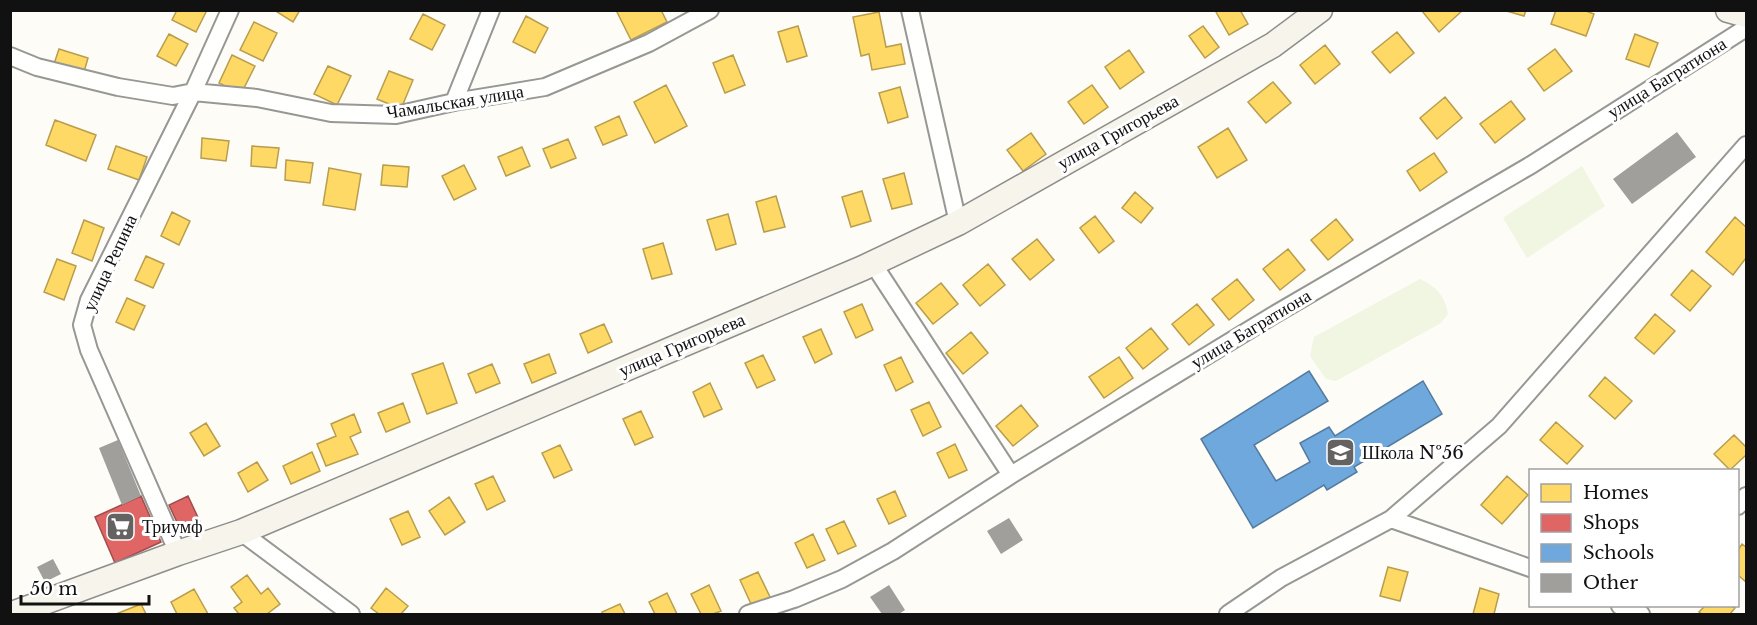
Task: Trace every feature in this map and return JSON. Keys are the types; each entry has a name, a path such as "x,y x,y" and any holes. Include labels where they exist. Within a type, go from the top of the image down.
{"main road":[{"name":"улица Григорьева","path":"12,615 241,532 591,384 958,223 1273,45 1320,10"},
{"path":"1728,10 1746,15"}],"street":[{"name":"улица Репина","path":"178,553 89,350 82,325 89,300 193,92 230,10"},
{"path":"454,102 491,10"},
{"name":"Чамальская улица","path":"10,56 37,67 118,87 173,96 193,92 257,98 331,113 396,115 454,102 545,87 649,43 710,10"},
{"path":"910,10 958,223"},
{"name":"улица Багратиона","path":"748,615 842,579 893,551 1011,475 1272,316 1530,165 1746,28"},
{"path":"1228,615 1281,578 1391,519 1499,426 1746,145"},
{"path":"872,262 1011,475"},
{"path":"1391,519 1529,568"},
{"path":"241,532 351,615"},
{"path":"1623,607 1643,615"}],"green space":[{"path":"1582,166 1605,206 1527,258 1503,218"},
{"path":"1420,279 1435,288 1445,302 1448,314 1441,323 1336,381 1326,379 1310,356 1314,337"}],"building: Homes":[{"path":"177,10 207,10 196,32 172,20"},
{"path":"274,10 300,10 293,22"},
{"path":"616,10 661,10 667,22 631,40"},
{"path":"1218,10 1240,10 1248,24 1229,35 1216,12"},
{"path":"1422,10 1463,10 1439,32 1422,11"},
{"path":"1503,10 1526,10 1524,16"},
{"path":"1556,10 1583,10 1594,14 1586,36 1551,24"},
{"path":"879,12 886,47 901,44 905,64 872,70 869,54 861,56 853,17"},
{"path":"423,14 445,25 432,50 410,39"},
{"path":"526,16 548,28 535,53 513,42"},
{"path":"254,22 277,33 263,61 240,50"},
{"path":"798,26 807,56 787,62 778,32"},
{"path":"1203,26 1219,47 1205,58 1189,36"},
{"path":"1397,32 1414,53 1390,73 1372,52"},
{"path":"169,34 188,44 176,66 157,56"},
{"path":"1635,34 1658,43 1649,67 1626,59"},
{"path":"1325,45 1340,64 1315,84 1300,65"},
{"path":"59,49 88,58 82,79 52,70"},
{"path":"1555,49 1572,71 1544,91 1528,69"},
{"path":"1129,50 1144,72 1120,89 1105,67"},
{"path":"232,55 255,66 241,94 219,83"},
{"path":"733,55 745,85 725,93 713,63"},
{"path":"328,66 351,76 337,105 314,94"},
{"path":"389,71 413,80 401,109 377,99"},
{"path":"1273,82 1291,103 1266,123 1248,102"},
{"path":"666,85 687,126 655,143 634,102"},
{"path":"1092,85 1108,107 1084,124 1068,102"},
{"path":"900,87 908,117 888,123 879,93"},
{"path":"1445,97 1462,118 1437,139 1420,118"},
{"path":"1511,101 1525,119 1495,143 1480,124"},
{"path":"619,116 627,135 603,145 595,127"},
{"path":"55,120 96,135 86,161 46,145"},
{"path":"1228,128 1247,160 1217,178 1198,147"},
{"path":"1031,133 1046,154 1023,171 1007,150"},
{"path":"202,138 229,141 226,161 201,158"},
{"path":"568,139 576,158 551,168 543,149"},
{"path":"116,146 147,157 139,180 108,169"},
{"path":"252,146 279,148 276,168 251,166"},
{"path":"522,147 530,166 506,176 498,157"},
{"path":"1434,153 1447,172 1420,191 1407,171"},
{"path":"286,160 313,163 310,183 285,180"},
{"path":"383,165 409,167 407,187 381,185"},
{"path":"464,165 476,189 454,200 442,176"},
{"path":"329,168 361,174 355,210 323,205"},
{"path":"904,173 912,204 892,209 883,179"},
{"path":"862,191 871,221 851,227 842,197"},
{"path":"1135,192 1153,208 1141,223 1122,208"},
{"path":"776,196 785,227 764,232 756,202"},
{"path":"172,212 190,221 179,245 161,236"},
{"path":"728,214 736,244 716,250 707,220"},
{"path":"1095,216 1114,241 1099,253 1080,228"},
{"path":"1735,217 1746,227 1746,258 1733,275 1706,252"},
{"path":"1336,219 1353,240 1328,260 1311,240"},
{"path":"84,220 104,228 92,261 72,253"},
{"path":"1037,239 1054,260 1030,280 1012,259"},
{"path":"663,243 672,274 652,279 643,249"},
{"path":"1288,249 1305,270 1280,290 1263,269"},
{"path":"146,256 164,264 153,288 135,280"},
{"path":"57,259 76,266 64,300 44,292"},
{"path":"988,264 1005,285 980,306 963,285"},
{"path":"1692,270 1711,286 1690,311 1671,295"},
{"path":"1237,279 1254,300 1229,320 1212,299"},
{"path":"941,283 958,304 933,324 916,303"},
{"path":"127,298 145,306 134,330 116,322"},
{"path":"862,304 873,330 856,338 844,312"},
{"path":"1197,304 1214,325 1189,345 1172,324"},
{"path":"1655,314 1675,331 1654,354 1635,338"},
{"path":"604,324 612,342 588,353 580,334"},
{"path":"1151,328 1168,349 1143,369 1126,348"},
{"path":"821,329 832,354 815,363 803,337"},
{"path":"971,332 988,353 963,374 946,353"},
{"path":"549,354 556,373 532,383 524,364"},
{"path":"763,355 775,380 757,388 745,363"},
{"path":"901,357 913,382 896,391 884,365"},
{"path":"1119,357 1133,378 1104,398 1089,377"},
{"path":"443,363 457,403 427,414 412,374"},
{"path":"492,364 500,383 476,393 468,374"},
{"path":"1605,377 1632,401 1615,419 1589,396"},
{"path":"710,383 722,409 704,417 693,392"},
{"path":"929,402 941,427 923,436 911,410"},
{"path":"403,403 410,422 386,432 378,413"},
{"path":"1021,405 1038,426 1013,446 996,426"},
{"path":"641,411 653,437 635,445 623,419"},
{"path":"354,414 361,432 350,437 358,454 326,466 317,444 336,436 331,424"},
{"path":"1556,422 1583,446 1567,464 1540,440"},
{"path":"206,423 220,446 204,456 190,433"},
{"path":"1734,435 1746,447 1746,455 1731,469 1714,454"},
{"path":"955,444 967,470 949,478 937,453"},
{"path":"560,445 572,470 554,478 542,453"},
{"path":"312,452 320,471 291,484 283,466"},
{"path":"257,462 268,480 248,492 238,473"},
{"path":"493,476 505,501 487,510 475,484"},
{"path":"1507,476 1528,495 1502,524 1481,505"},
{"path":"895,491 906,516 889,524 877,499"},
{"path":"449,497 465,522 445,535 429,511"},
{"path":"408,511 420,537 402,545 390,519"},
{"path":"844,521 856,546 838,554 826,529"},
{"path":"813,534 825,560 807,568 795,543"},
{"path":"1742,544 1746,547 1746,582 1739,576 1739,548"},
{"path":"1388,567 1408,572 1400,601 1380,596"},
{"path":"758,572 770,597 752,606 740,580"},
{"path":"247,575 261,594 268,588 280,604 267,614 239,614 234,608 242,602 231,587"},
{"path":"709,585 721,611 701,614 691,594"},
{"path":"386,588 408,606 401,614 379,614 371,608"},
{"path":"1480,588 1499,594 1494,614 1473,614"},
{"path":"194,589 208,614 177,614 171,602"},
{"path":"667,593 677,614 655,614 649,602"},
{"path":"141,604 146,614 116,614"},
{"path":"620,604 625,614 603,614 602,612"},
{"path":"1704,607 1735,608 1730,614 1702,614 1699,612"}],"building: Shops":[{"path":"141,496 161,542 115,563 95,517"},
{"path":"188,496 201,524 182,533 169,505"}],"building: Schools":[{"name":"Школа №56","path":"1309,371 1328,401 1254,445 1276,481 1310,462 1300,443 1329,427 1335,436 1423,381 1442,414 1354,467 1357,472 1327,490 1324,485 1253,528 1201,439"}],"building: Other":[{"path":"1677,132 1696,157 1632,204 1613,179"},
{"path":"118,440 141,496 122,505 99,448"},
{"path":"1009,518 1023,540 1001,554 987,531"},
{"path":"53,559 61,574 45,582 37,567"},
{"path":"889,585 905,610 899,614 882,614 870,597"}],"place":[{"name":"Школа №56","path":"1341,453"},
{"name":"Триумф","path":"121,527"}]}
